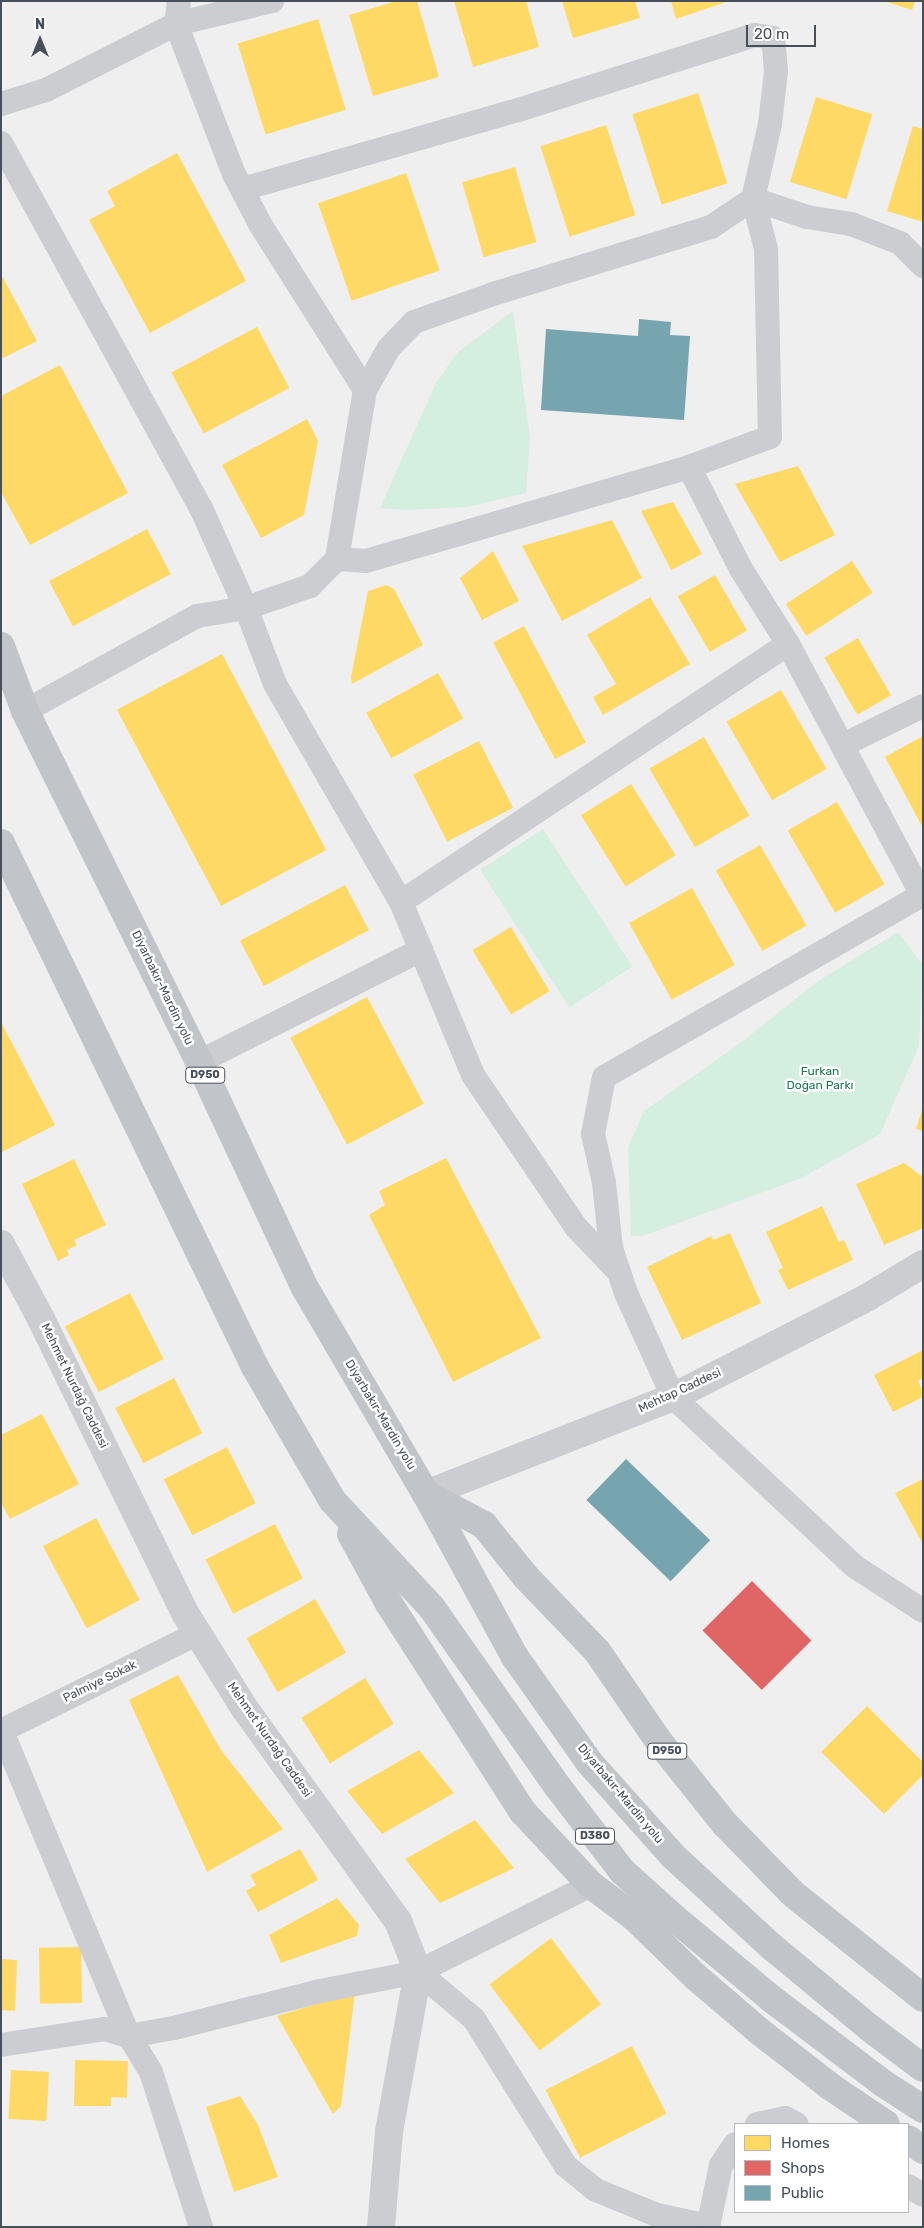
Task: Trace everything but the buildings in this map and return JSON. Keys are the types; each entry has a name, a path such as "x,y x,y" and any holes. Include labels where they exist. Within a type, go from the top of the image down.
{"highway":[{"name":"Diyarbakır-Mardin yolu","path":"1,646 25,711 199,1062 305,1288 426,1494 515,1657 596,1769 673,1856 772,1947 871,2029 923,2068"},
{"path":"1,843 255,1366 388,1602 523,1812 591,1885 634,1917 696,1977 759,2031 832,2087 885,2123"},
{"name":"D950","path":"426,1494 484,1526 526,1577 597,1651 660,1744 725,1824 792,1893 923,1998"},
{"name":"D380","path":"332,1500 432,1608 558,1787 622,1871 673,1917 773,2000 884,2084 923,2108"},
{"path":"909,2140 923,2150"}],"street":[{"path":"1,104 46,90 178,13 272,1"},
{"path":"178,13 234,174 260,224 366,390"},
{"path":"242,189 518,110 755,35 774,38 776,71 770,124 753,199 766,249 770,437 689,467 366,561 337,559"},
{"path":"1,142 201,508 246,608 275,684 401,902 473,1075 576,1227 619,1273"},
{"path":"753,199 806,217 850,224 900,243 923,266"},
{"path":"25,711 197,616 246,608 310,586 337,559 366,390 390,348 414,322 493,294 711,227 753,199"},
{"path":"689,467 741,569 788,644 922,895 604,1077 593,1134 604,1183 611,1248 626,1294 673,1397 854,1566 923,1611"},
{"path":"401,902 788,644"},
{"path":"843,745 923,706"},
{"path":"199,1062 421,950"},
{"name":"Mehmet Nurdağ Caddesi","path":"1,1244 41,1319 177,1596 198,1633 245,1710 398,1921 418,1972"},
{"name":"Mehtap Caddesi","path":"426,1494 673,1397 868,1297 923,1264"},
{"name":"Palmiye Sokak","path":"1,1730 198,1633"},
{"path":"1,1730 129,2036 151,2072 201,2227"},
{"path":"1,2045 104,2029 129,2036 174,2028 320,1991 418,1972 591,1885"},
{"path":"418,1972 474,2019 566,2166 596,2190 658,2214 709,2226 721,2164 734,2145"},
{"path":"381,2227 388,2132 418,1972"},
{"path":"762,2123 785,2118 796,2123"},
{"path":"909,2187 923,2195"}],"green space":[{"path":"513,311 530,438 526,493 467,507 404,510 380,508 436,383 457,353"},
{"path":"543,829 632,967 569,1007 480,870"},
{"name":"Furkan Doğan Parkı","path":"898,932 923,965 919,1046 880,1134 802,1178 643,1236 631,1236 628,1147 644,1111 739,1044 818,981"}]}
